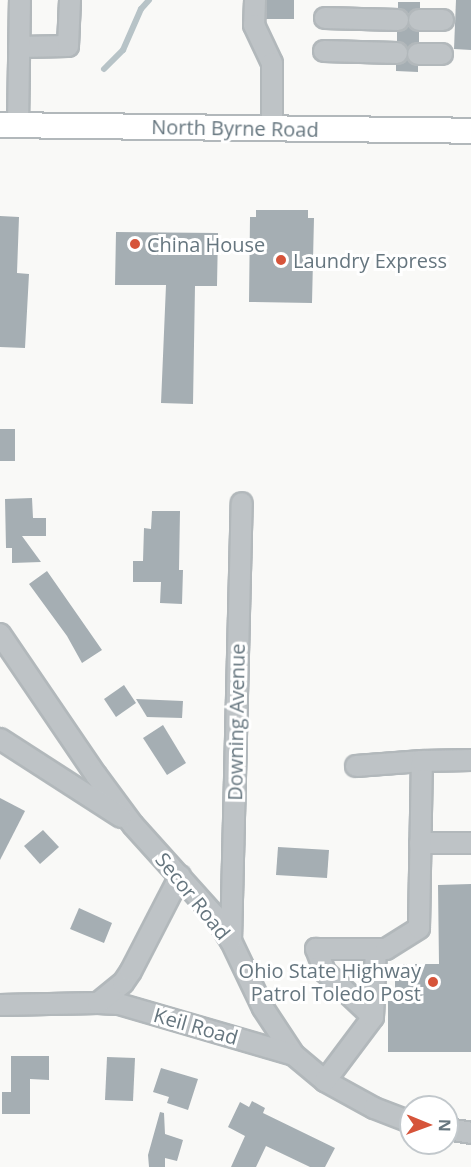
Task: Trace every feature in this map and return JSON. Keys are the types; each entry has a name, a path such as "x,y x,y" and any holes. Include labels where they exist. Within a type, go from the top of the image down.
{"main road":[{"name":"North Byrne Road","path":"9,125 471,131"}],"street":[{"path":"9,125 19,47 20,0"},
{"path":"19,47 68,46 70,0"},
{"path":"255,0 254,24 272,63 272,129"},
{"path":"325,18 398,20"},
{"path":"419,20 443,20"},
{"path":"324,51 397,53"},
{"path":"418,54 442,54"},
{"name":"Downing Avenue","path":"231,941 242,503"},
{"name":"Secor Road","path":"0,634 133,825 214,915 231,941 263,1008 294,1055 325,1080 374,1108 399,1117"},
{"path":"0,739 133,825"},
{"path":"356,766 471,760"},
{"path":"374,1017 325,972 316,949 386,949 419,928 422,761"},
{"path":"420,843 471,843"},
{"path":"98,1003 123,983 131,971 180,876"},
{"path":"325,1080 374,1017 376,949"},
{"name":"Keil Road","path":"0,1005 119,1004 294,1055"}],"building":[{"path":"267,0 294,0 294,19 266,19"},
{"path":"456,0 471,0 471,50 454,49"},
{"path":"398,2 420,2 420,8 408,14 398,8"},
{"path":"408,26 419,32 419,42 408,48 397,41 397,32"},
{"path":"407,59 418,66 418,72 396,71 396,65"},
{"name":"Laundry Express","path":"256,210 308,210 308,218 314,218 312,303 249,302 250,217 256,217"},
{"path":"0,216 19,217 17,273 29,274 25,348 0,347"},
{"path":"116,232 218,233 217,286 195,286 193,404 161,403 166,285 115,285"},
{"path":"0,429 15,429 15,461 0,461"},
{"path":"32,498 33,518 46,518 46,536 22,536 41,562 12,563 12,548 6,548 5,499"},
{"path":"152,511 180,511 179,570 183,570 182,604 160,603 161,582 133,582 133,561 143,561 144,528 151,529"},
{"path":"47,571 102,650 82,663 67,636 29,584"},
{"path":"124,685 136,703 116,717 104,699"},
{"path":"136,699 183,701 182,718 147,717"},
{"path":"163,725 186,763 167,775 143,738"},
{"path":"0,798 25,811 0,860"},
{"path":"43,830 59,847 40,864 24,846"},
{"path":"278,847 329,850 327,878 276,875"},
{"name":"Ohio State Highway Patrol Toledo Post","path":"471,884 471,1052 388,1052 388,1001 395,1001 395,964 439,964 438,885"},
{"path":"79,908 112,923 104,943 70,929"},
{"path":"11,1056 49,1056 49,1080 30,1079 30,1114 2,1114 2,1092 11,1092"},
{"path":"107,1057 135,1058 133,1101 105,1100"},
{"path":"161,1068 198,1079 188,1110 167,1103 169,1097 153,1092"},
{"path":"252,1101 265,1108 263,1113 335,1148 325,1167 310,1167 266,1146 256,1167 231,1167 245,1136 228,1127 240,1102 249,1107"},
{"path":"160,1112 164,1113 165,1134 183,1140 177,1161 165,1158 165,1167 149,1167 148,1155"}],"waterway":[{"path":"104,69 123,50 141,9 149,0"}],"place":[{"name":"China House","path":"135,244"},
{"name":"Laundry Express","path":"281,260"},
{"name":"Ohio State Highway Patrol Toledo Post","path":"433,982"}]}
